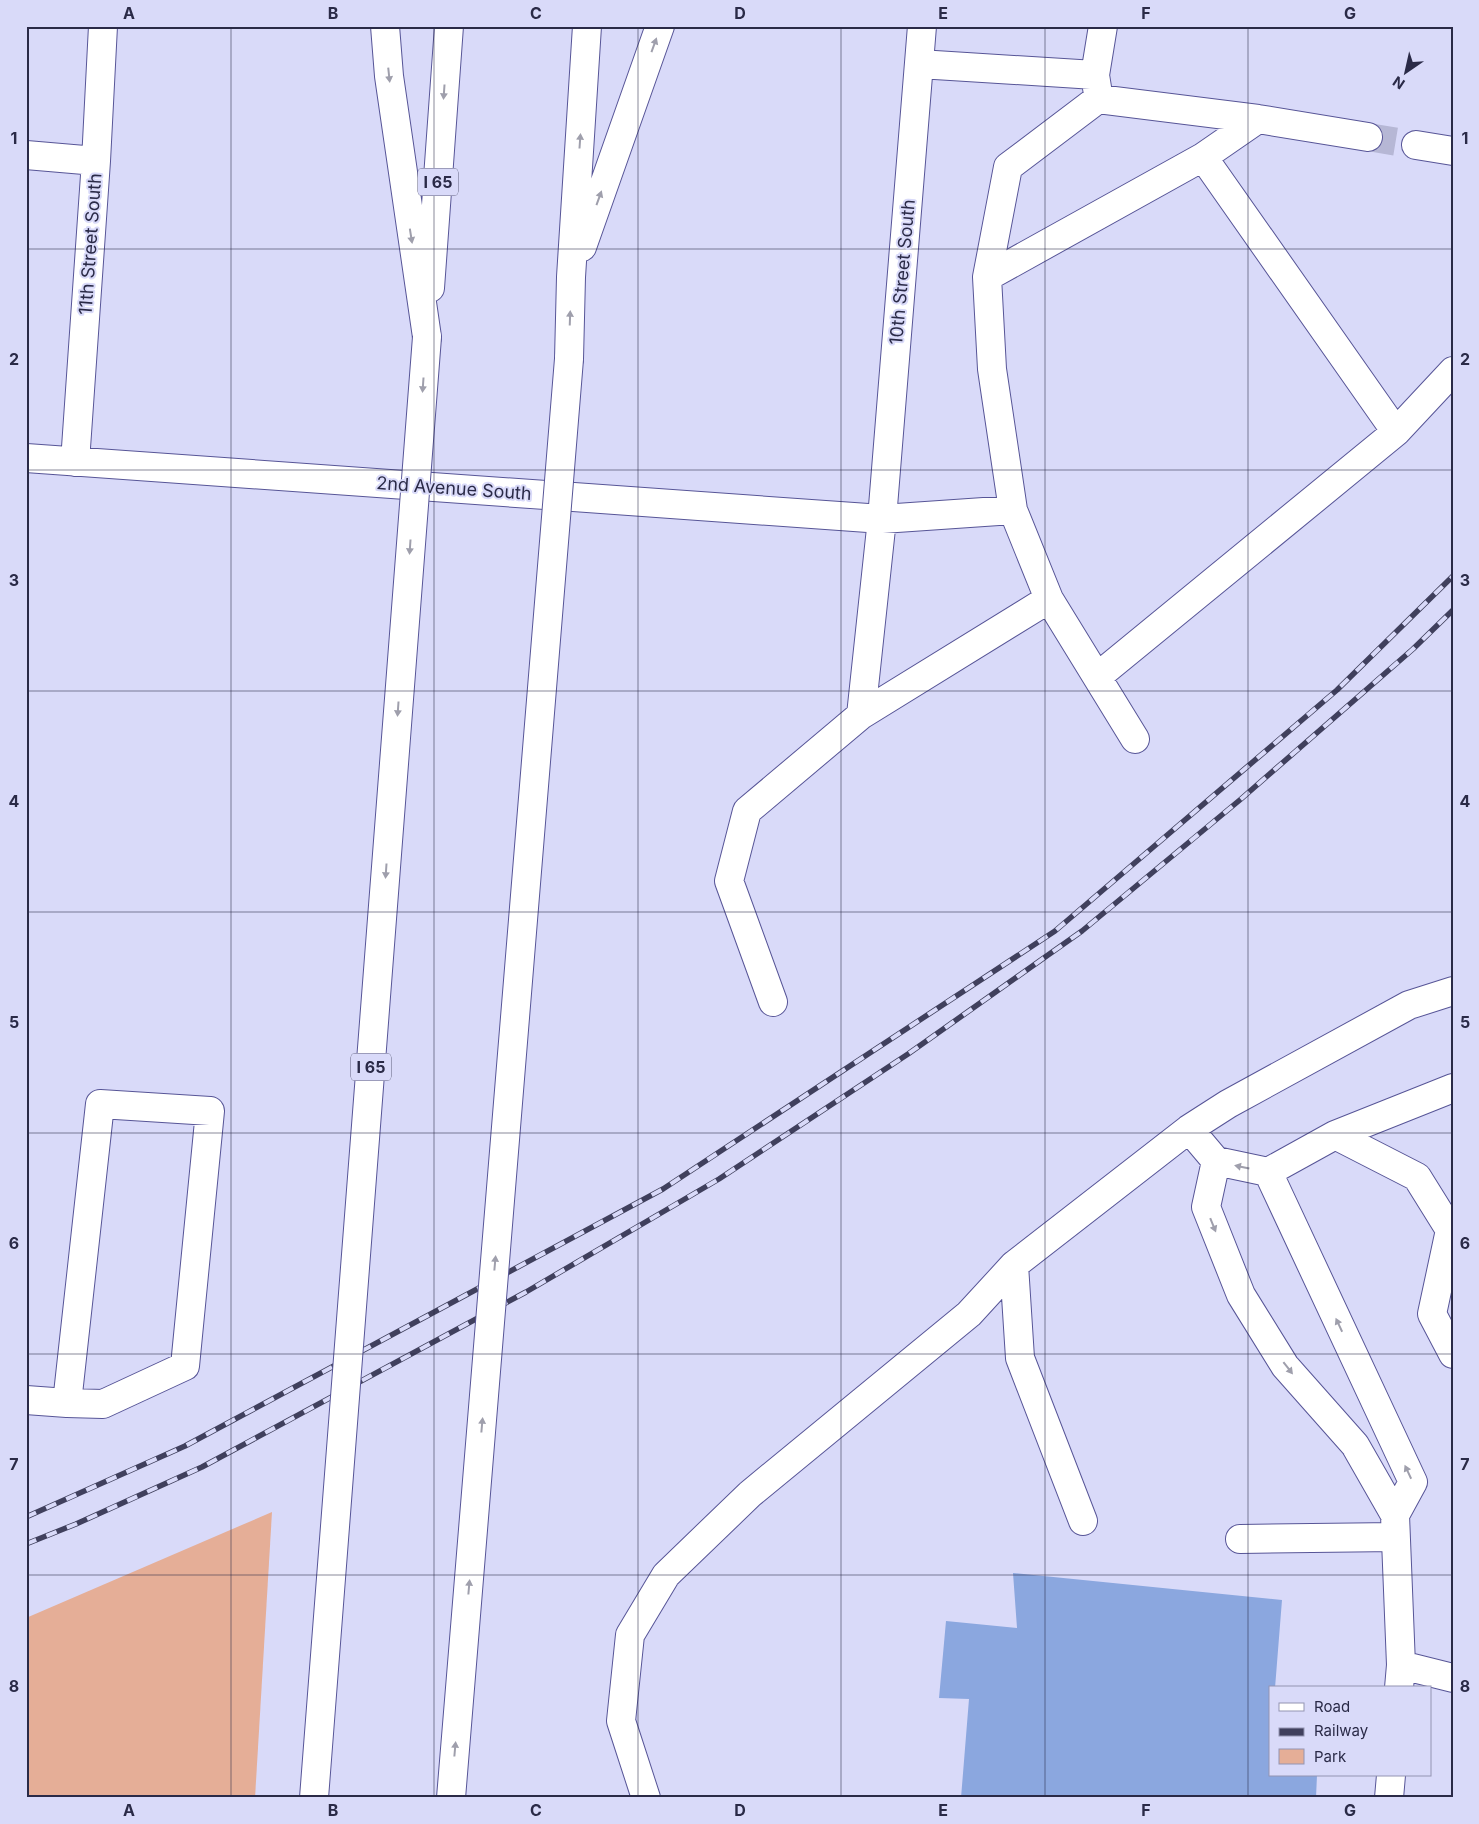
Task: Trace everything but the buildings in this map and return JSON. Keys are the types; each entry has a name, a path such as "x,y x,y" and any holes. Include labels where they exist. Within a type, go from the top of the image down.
{"main road":[{"name":"11th Street South","path":"75,462 96,160 103,26"},
{"path":"385,26 389,76 427,337"},
{"name":"I 65","path":"314,1798 427,337 449,26"},
{"path":"452,1798 569,359 571,277 587,26"},
{"path":"571,277 660,26"},
{"name":"10th Street South","path":"862,715 882,519 922,26"},
{"path":"1103,26 1097,87 1008,167 987,277 992,369 1014,510 1049,599 1135,740"},
{"path":"919,64 1097,87 1258,119 1368,137"},
{"path":"987,277 1203,156 1258,119"},
{"path":"1416,145 1453,151"},
{"path":"26,155 96,160"},
{"path":"1203,156 1396,432"},
{"path":"1097,676 1396,432 1453,371"},
{"name":"2nd Avenue South","path":"26,458 882,519 1014,510"},
{"path":"773,1002 729,881 747,811 862,715 1049,599"},
{"path":"646,1798 621,1720 630,1635 666,1575 750,1494 969,1314 1014,1265 1189,1129 1228,1104 1410,1005 1453,991"},
{"path":"1189,1129 1216,1161 1268,1172 1335,1135 1453,1088"},
{"path":"26,1400 67,1403 103,1404 185,1366 210,1111 100,1104 67,1403"},
{"path":"1335,1135 1418,1177 1451,1231 1432,1314 1453,1354"},
{"path":"1216,1161 1206,1207 1241,1295 1285,1366 1355,1445 1395,1526"},
{"path":"1268,1172 1413,1482 1395,1526 1400,1676 1453,1678"},
{"path":"1014,1265 1020,1358 1083,1521"},
{"path":"1240,1539 1395,1526"},
{"path":"1389,1798 1391,1776"}],"green space":[{"path":"272,1512 255,1798 26,1798 26,1618"}],"tunnel":[{"path":"1368,137 1416,145"}],"railway":[{"path":"26,1517 185,1446 663,1189 1055,931 1337,690 1453,576"},
{"path":"26,1544 76,1524 202,1467 526,1292 719,1179 908,1054 1082,931 1241,799 1413,649 1453,610"}]}
